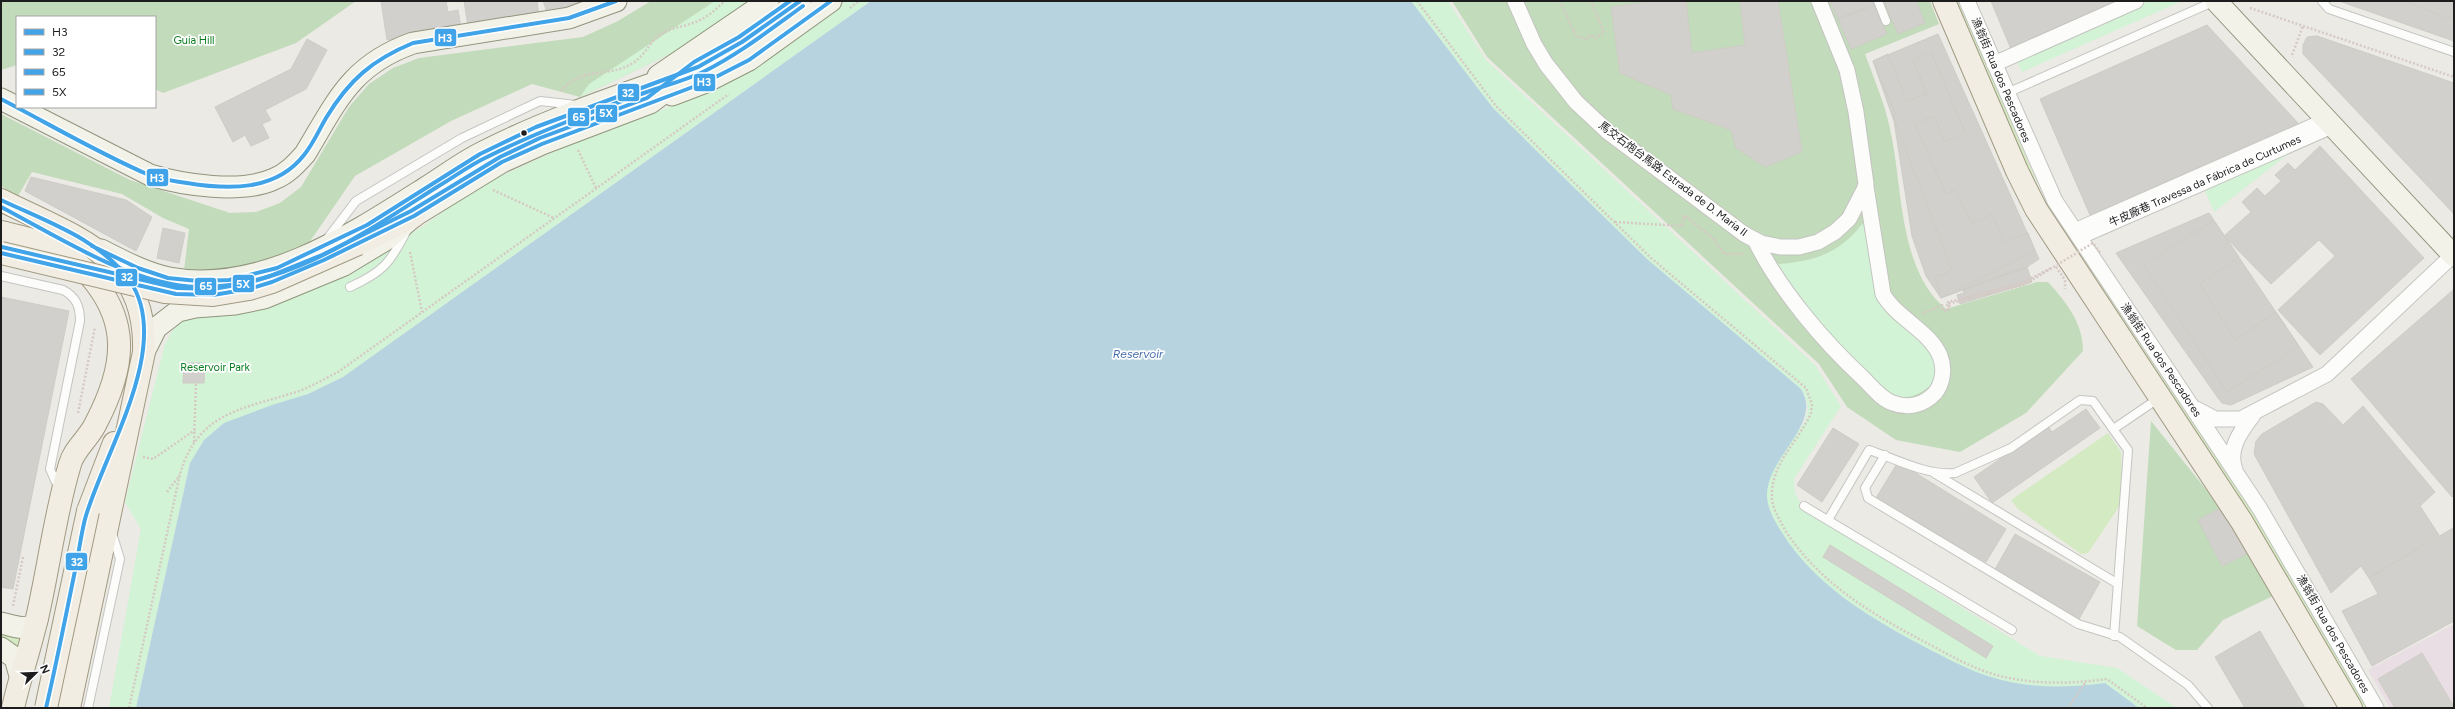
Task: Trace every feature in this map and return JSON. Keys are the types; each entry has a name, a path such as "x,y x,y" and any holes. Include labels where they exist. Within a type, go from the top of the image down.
{"main road":[{"path":"19,108 150,175 173,182 196,185 250,186 275,179 296,164 305,154 346,87 376,59 413,43 570,18 616,1"},
{"name":"漁翁街 Rua dos Pescadores","path":"1944,1 2017,171 2061,263 2160,397 2242,522 2351,708"},
{"path":"2226,1 2263,52 2423,223 2454,251"},
{"path":"144,352 156,328 178,311 195,307 235,304 268,296 348,264 387,240 502,162 570,133 647,94 803,10 839,6"},
{"path":"647,94 760,7"},
{"path":"1,200 138,268 168,278 198,281 229,280 259,273 320,248 367,225 480,154 536,127 590,106 706,82 749,60 803,10"},
{"path":"1,99 16,107"},
{"path":"1,254 165,292 214,295 250,289 272,282 358,244 410,224"},
{"path":"1,232 32,239 69,257 84,270 108,303 118,336 118,355 114,377 96,424 70,462 37,620 20,676 13,708"},
{"path":"69,708 144,352 143,317 130,283 119,269 92,246"},
{"path":"88,511 138,384"},
{"path":"46,708 88,511 96,424"},
{"path":"7,615 26,628 33,626 37,620"},
{"path":"1,648 15,658 20,676"}],"street":[{"name":"馬交石炮台馬路 Estrada de D. Maria II","path":"1515,1 1534,44 1546,64 1576,102 1614,136 1755,240 1774,246 1793,247 1824,239 1849,219 1860,202 1866,184 1856,112 1847,70 1819,1"},
{"name":"漁翁街 Rua dos Pescadores","path":"1967,1 2048,188 2076,233 2260,509 2376,708"},
{"path":"1994,64 2136,1"},
{"name":"牛皮廠巷 Travessa da Fábrica de Curtumes","path":"2076,233 2328,122"},
{"path":"1755,240 1764,259 1830,348 1889,402 1906,406 1922,403 1934,394 1940,385 1942,362 1934,346 1891,305 1883,294 1866,184"},
{"path":"2187,399 2200,412 2215,419 2232,421 2253,415 2326,374 2454,251"},
{"path":"2238,476 2233,461 2235,444 2253,415"}],"lane":[{"path":"1878,1 1886,21"},
{"path":"2007,93 2226,1"},
{"path":"2322,1 2329,9 2454,52"},
{"path":"320,248 356,201 462,138 540,101 590,106"},
{"path":"350,287 374,276 392,259 410,224"},
{"path":"1,276 63,290 71,294 80,311 80,321 50,469 63,497"},
{"path":"2115,428 2160,397"},
{"path":"1828,520 1869,450 1928,470 1945,474 1967,467 2011,448 2085,399 2097,403 2115,428 2128,450 2114,636"},
{"path":"1884,455 1865,488 1868,498 2078,624 2114,636 2188,685 2208,708"},
{"path":"1964,491 1960,487 1959,478 1967,467"},
{"path":"1928,470 2118,584"},
{"path":"1804,506 2012,630"},
{"path":"88,708 120,559 108,523"}],"path":[{"path":"551,102 570,82 585,74 619,69 634,63 657,37 672,28 703,18 725,1"},
{"path":"839,6 859,1"},
{"path":"1417,1 1496,106 1651,258 1806,388 1810,395 1812,414 1774,476 1772,494 1775,513 1795,545 1817,571 1847,596 1905,632 1957,659 1993,674 2031,682 2069,684 2107,679 2147,708"},
{"path":"1560,1 1576,36 1586,39 1590,35 1595,38 1604,33 1591,1"},
{"path":"2226,1 2454,76"},
{"path":"2285,76 2303,26"},
{"path":"129,708 180,474 185,459 199,436 219,418 303,389 338,372 731,92"},
{"path":"570,133 596,188"},
{"path":"490,189 554,218"},
{"path":"1615,222 1682,226 1684,215 1713,238 1724,254 1743,254 1747,256"},
{"path":"410,224 422,312"},
{"path":"1948,310 1947,304 2024,285 2093,243 2101,254"},
{"path":"2061,263 2065,280 2065,289"},
{"path":"1948,310 1950,309 1948,302 2022,283 2061,263"},
{"path":"1934,309 1942,306 1943,311 1948,310"},
{"path":"194,443 196,383"},
{"path":"153,459 195,430"},
{"path":"167,492 180,474"},
{"path":"7,615 24,557"},
{"path":"2068,708 2086,682"}],"shaded area":[{"path":"2454,624 2454,708 2390,708 2368,670"}],"green space":[{"name":"Guia Hill","path":"1,1 356,1 296,43 163,93 156,90 156,16 16,16 16,65 1,70"},
{"path":"651,1 750,1 674,52 580,97 532,84 451,121 355,176 304,250 266,261 222,270 184,271 189,229 163,218 122,194 32,172 18,196 1,186 1,114 130,180 230,213 256,212 280,203 301,187 349,107 369,84 393,68 419,58 583,37 618,21"},
{"path":"715,1 750,1 674,52 580,97 589,84"},
{"name":"Reservoir Park","path":"840,1 871,1 343,377 308,394 224,423 204,440 190,463 136,708 109,708 141,529 125,502 165,344 173,330 185,319 348,271 422,227 468,194 494,179 578,141 691,99"},
{"path":"1411,1 1448,1 1486,60 1815,365 1841,406 1794,479 1795,493 1803,509 2040,656 2117,668 2177,708 2139,708 2105,683 2076,686 2019,684 1982,674 1904,636 1864,612 1827,584 1794,551 1773,518 1767,500 1768,486 1773,470 1803,424 1808,412 1806,398 1801,389 1647,259 1493,108"},
{"path":"1452,1 1930,1 1939,24 1865,54 1888,120 1905,226 1911,250 1919,272 1930,292 1946,309 2037,282 2048,282 2073,314 2080,331 2083,351 2026,413 1960,452 1896,440 1847,407 1819,364 1487,57"},
{"path":"1954,1 1960,1 2042,195 2253,510 2369,708 2363,708 2249,512 2038,197"},
{"path":"2149,1 2182,1 2022,72 2016,60"},
{"path":"2305,141 2214,212 2200,179"},
{"path":"1863,223 1873,275 1935,353 1937,379 1923,391 1912,396 1900,397 1894,395 1886,390 1860,366 1804,306 1795,294 1778,264 1804,261 1825,254 1845,242"},
{"path":"2151,421 2208,492 2277,594 2223,620 2197,650 2176,650 2137,626"},
{"path":"2108,433 2121,452 2122,502 2088,553 2081,554 2018,509 2011,500"},
{"path":"1,631 23,636 22,661 1,639"}],"water":[{"name":"Reservoir","path":"871,1 1411,1 1493,108 1647,259 1801,389 1806,402 1805,415 1793,440 1776,466 1770,480 1767,500 1771,514 1781,531 1794,550 1810,568 1827,584 1864,612 1957,664 1991,677 2019,684 2076,686 2105,683 2139,708 136,708 190,463 204,440 224,423 272,405 308,394 343,377"}],"building":[{"path":"381,1 446,1 448,12 458,10 461,28 387,40"},
{"path":"464,1 537,1 539,16 468,26"},
{"path":"543,1 587,1 548,15"},
{"path":"1655,1 1686,1 1692,53 1745,45 1740,1 1778,1 1802,152 1765,167 1736,148 1731,130 1673,109 1671,95 1620,73 1611,7"},
{"path":"1830,1 1873,1 1874,5 1838,19"},
{"path":"1884,1 1916,1 1925,23 1898,34"},
{"path":"1991,1 2120,1 2011,49"},
{"path":"2339,1 2454,1 2454,41"},
{"path":"2404,1 2454,1 2454,8 2450,19"},
{"path":"1874,5 1887,34 1851,49 1838,19"},
{"path":"2207,25 2298,123 2090,215 2040,99"},
{"path":"1938,34 2039,259 2027,267 1941,298 1926,276 1912,236 1894,121 1873,61"},
{"path":"2317,36 2454,83 2454,214 2303,54 2303,45 2307,37"},
{"path":"307,39 327,50 306,89 265,110 271,120 262,124 269,138 251,146 245,135 233,142 215,107 291,69"},
{"path":"1931,52 1965,132 1945,142 1934,116 1915,124 1946,194 1956,190 1971,223 1992,214 2004,242 2028,233 2035,251 1941,298 1935,277 1952,270 1893,116 1896,115 1873,61 1888,54 1907,101 1927,94 1913,60"},
{"path":"2320,146 2424,258 2320,355 2278,310 2335,256 2319,240 2271,284 2224,236 2251,212 2242,202 2257,188 2265,196 2281,181 2275,175 2288,163 2295,170"},
{"path":"31,177 126,200 152,217 136,251 25,191"},
{"path":"2209,213 2313,367 2231,405 2222,403 2218,398 2116,253"},
{"path":"2214,221 2239,257 2200,284 2235,340 2276,312 2299,346 2227,392 2143,264"},
{"path":"163,228 185,233 179,263 157,258"},
{"path":"2027,267 2032,282 1960,304 1957,295 1964,293 1963,289"},
{"path":"2453,290 2454,495 2452,497 2351,379"},
{"path":"1,297 69,311 13,589 1,587"},
{"path":"184,363 205,363 204,383 183,383"},
{"path":"2316,402 2323,404 2343,425 2363,406 2435,492 2420,506 2439,535 2369,578 2361,566 2331,593 2254,454 2256,441 2262,434"},
{"path":"2086,409 2100,428 1992,503 1974,477 2048,426 2052,432"},
{"path":"1833,428 1859,444 1822,502 1797,485"},
{"path":"1898,462 2006,529 1986,562 1876,498"},
{"path":"2219,509 2249,553 2222,566 2198,520"},
{"path":"2453,528 2454,621 2372,666 2342,611 2378,594 2369,578"},
{"path":"2015,534 2100,582 2079,619 1994,571"},
{"path":"1830,545 1993,646 1986,658 1823,557"},
{"path":"2260,631 2305,708 2245,708 2215,657"},
{"path":"2422,653 2454,708 2395,708 2378,679"}],"transit line":[{"name":"H3","path":"18,108 93,148 154,177 219,187 251,185 266,182 280,176 293,167 307,151 326,118 353,82 374,64 398,50 413,43 569,18 616,1"},
{"name":"5X","path":"2,247 177,288 213,289 248,283 270,276 322,255 411,211 500,157 540,138 647,98 694,62 739,37 790,1"},
{"name":"32","path":"92,246 138,268 168,278 198,281 229,280 277,268 367,225 480,154 536,127 698,67 742,42 800,1"},
{"name":"H3","path":"1,253 176,294 213,295 249,289 272,282 324,260 414,216 502,162 542,144 706,82 749,60 831,1"},
{"name":"65","path":"1,207 96,258 147,278 173,284 198,287 231,285 262,279 294,268 324,255 382,222 474,164 506,148 584,115 703,72 742,49 803,6"},
{"name":"H3","path":"1,99 16,107"},
{"name":"32","path":"1,200 88,242 118,266 130,281 141,307 144,336 140,368 131,400 85,519 46,708"}]}
